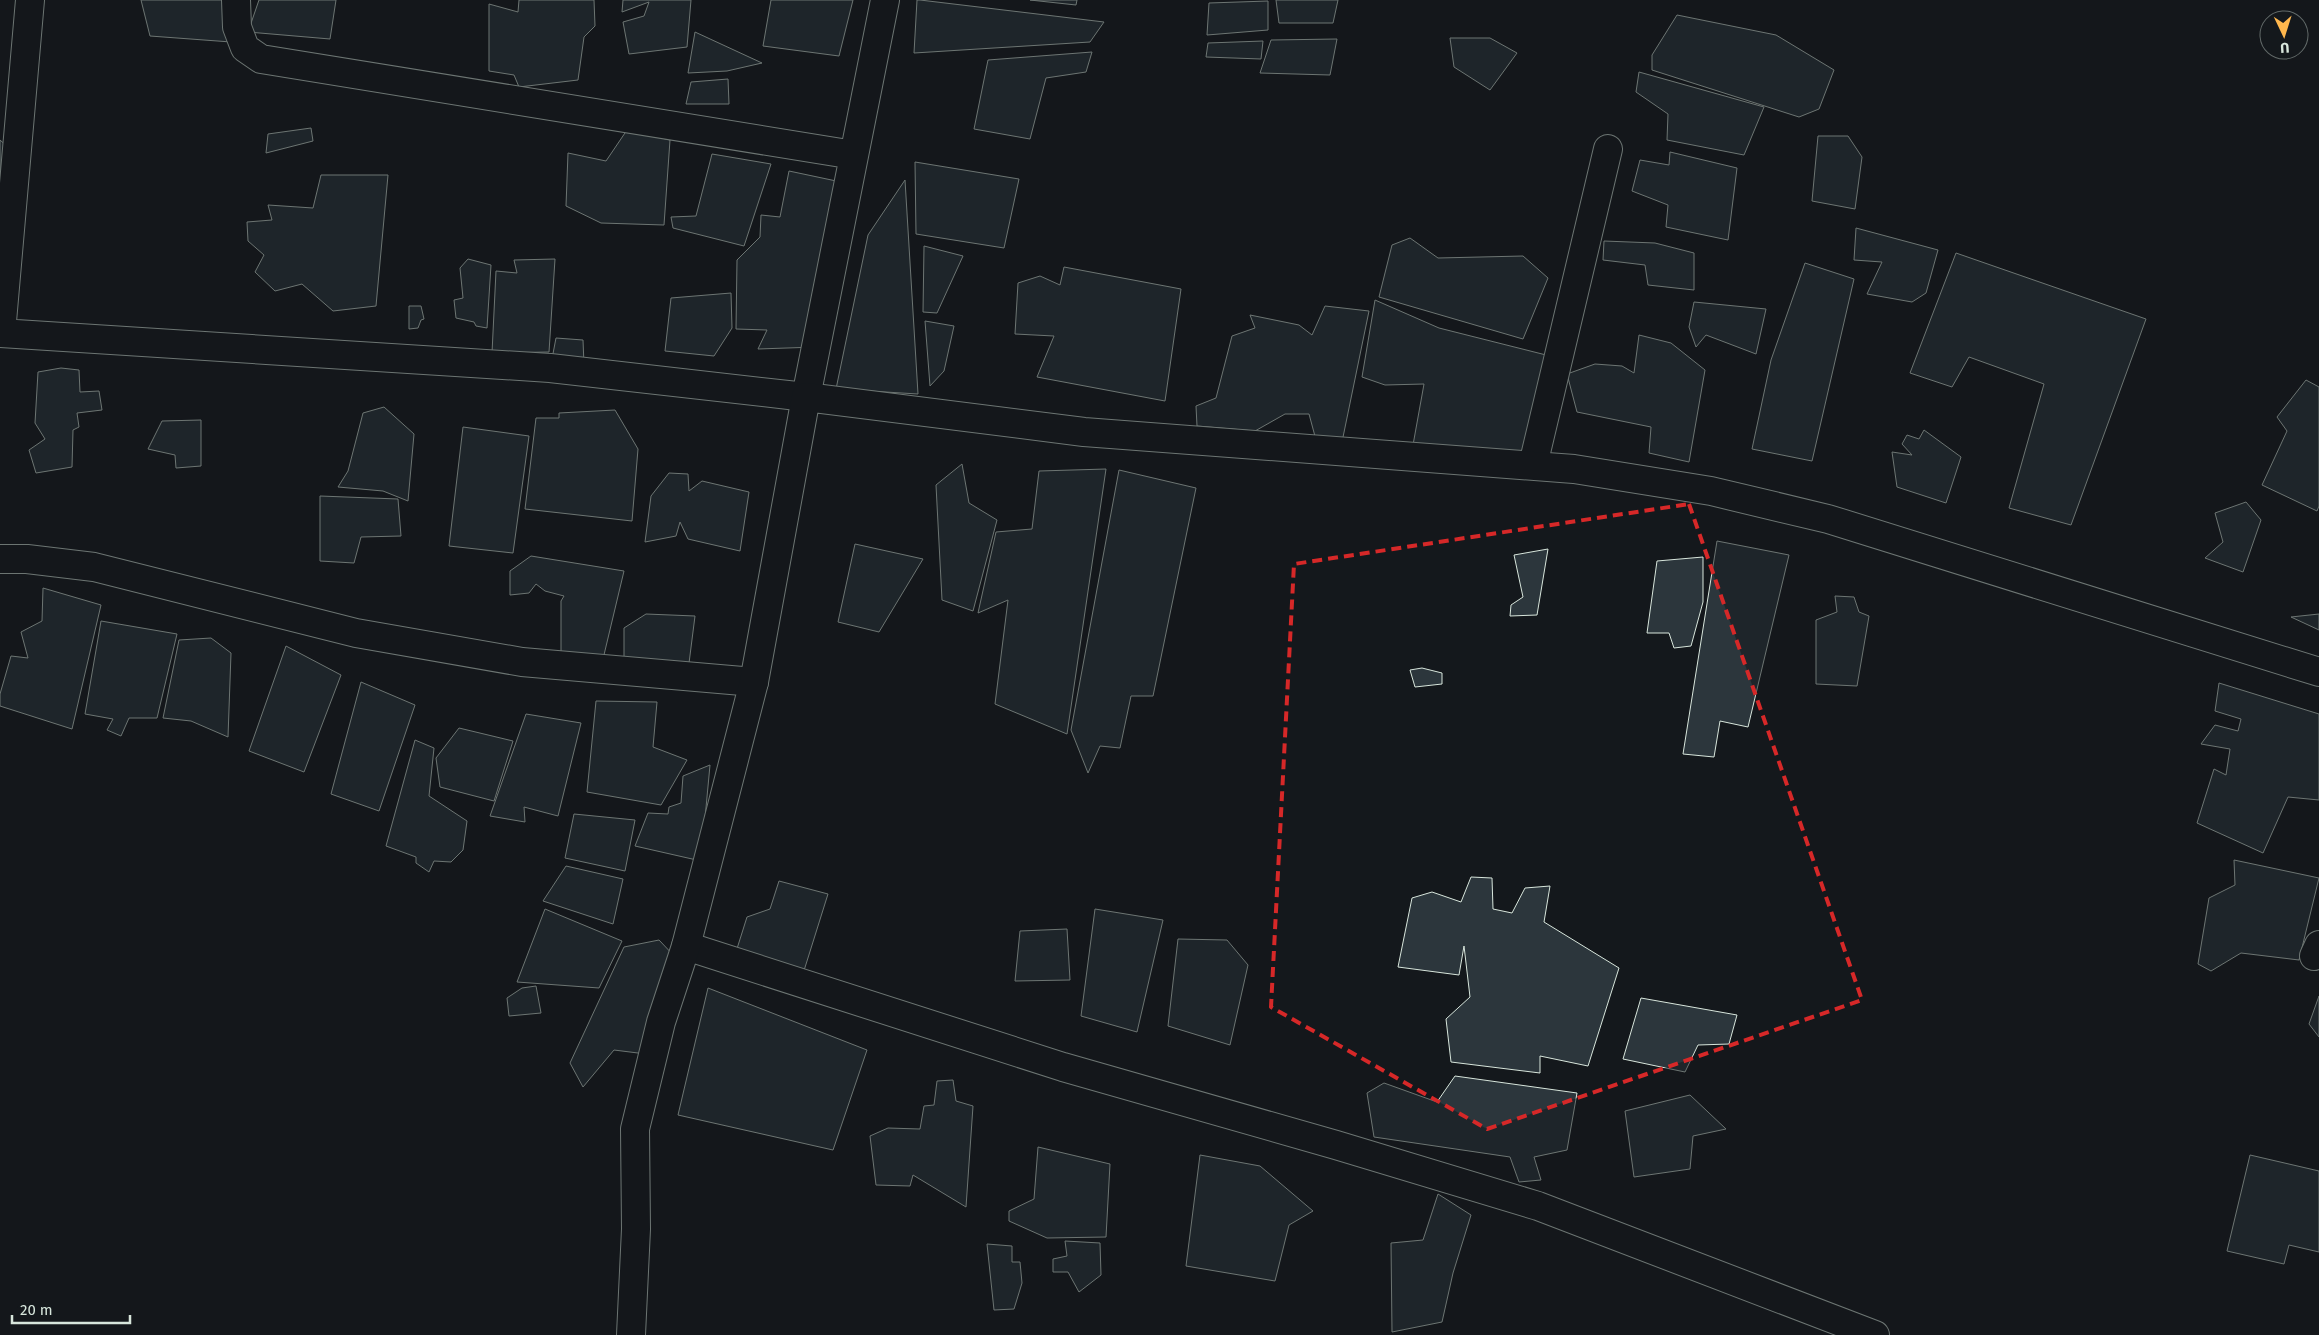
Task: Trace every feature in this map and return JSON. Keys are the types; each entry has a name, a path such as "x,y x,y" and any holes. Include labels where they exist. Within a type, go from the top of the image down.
{"street":[{"path":"30,0 0,333 550,368 806,397 1084,432 1574,469 1711,491 1828,520 2319,672"},
{"path":"236,0 237,27 245,48 261,59 854,156"},
{"path":"631,1335 636,1229 635,1128 661,1022 686,946 754,682 806,397 885,0"},
{"path":"1533,465 1608,149"},
{"path":"0,559 27,559 94,567 356,634 522,662 754,682"},
{"path":"686,946 1063,1068 1336,1144 1538,1206 1875,1335"}],"highlighted area":[{"path":"1689,504 1862,1000 1487,1129 1271,1007 1294,564"}],"building":[{"path":"141,0 229,0 231,42 150,36"},
{"path":"259,0 336,0 330,39 248,32"},
{"path":"519,0 594,0 595,26 584,37 578,80 519,87 514,75 489,71 489,4 518,12"},
{"path":"623,0 691,0 687,47 629,54 623,22 644,16 649,2 622,12"},
{"path":"771,0 853,0 839,56 763,46"},
{"path":"917,0 1104,22 1090,42 914,53"},
{"path":"1030,0 1077,0 1076,5"},
{"path":"1276,0 1338,0 1333,23 1279,23"},
{"path":"1268,1 1268,30 1207,35 1209,3"},
{"path":"1677,15 1776,35 1834,70 1819,109 1799,117 1652,70 1652,55"},
{"path":"695,32 762,63 727,71 688,73"},
{"path":"1450,38 1490,38 1517,53 1490,90 1454,67"},
{"path":"1337,39 1330,75 1260,73 1271,40"},
{"path":"1263,41 1261,59 1206,57 1208,43"},
{"path":"1092,52 1086,72 1046,78 1030,139 974,129 988,60"},
{"path":"1639,72 1764,107 1744,155 1667,140 1668,114 1636,92"},
{"path":"728,79 729,104 686,104 691,82"},
{"path":"311,128 313,141 266,153 268,134"},
{"path":"627,130 670,140 664,225 601,223 566,206 568,153 606,161"},
{"path":"1818,136 1848,136 1862,157 1855,209 1812,201"},
{"path":"0,140 9,148 10,174 0,175"},
{"path":"1670,152 1737,168 1728,240 1666,227 1668,205 1632,191 1640,160 1669,165"},
{"path":"712,154 771,164 744,246 673,228 671,217 696,216"},
{"path":"915,162 1019,179 1004,248 916,234"},
{"path":"789,171 841,182 816,347 758,349 767,330 736,329 737,260 760,237 761,215 780,217"},
{"path":"321,175 388,175 376,306 333,311 302,284 275,291 255,272 264,255 248,241 247,222 272,220 268,205 313,208"},
{"path":"905,180 918,394 836,389 868,235"},
{"path":"1856,228 1938,250 1926,293 1912,302 1867,294 1882,262 1854,260"},
{"path":"1410,238 1438,258 1523,256 1548,278 1523,339 1379,297 1392,245"},
{"path":"1604,241 1655,243 1694,253 1694,290 1648,285 1645,265 1603,260"},
{"path":"924,246 963,256 937,313 923,312"},
{"path":"1956,253 2146,319 2071,525 2009,508 2044,384 1969,357 1952,387 1910,373"},
{"path":"468,259 491,265 487,328 476,326 474,322 456,318 454,300 463,298 460,268"},
{"path":"555,259 549,352 492,353 496,271 517,273 514,260"},
{"path":"1805,263 1854,279 1812,461 1752,449 1771,360"},
{"path":"1064,267 1181,289 1165,401 1037,377 1054,336 1015,334 1018,283 1040,276 1060,285"},
{"path":"731,293 732,328 714,356 665,351 671,298"},
{"path":"1375,300 1439,328 1554,357 1527,452 1413,445 1424,384 1385,385 1362,377"},
{"path":"1694,302 1766,309 1756,354 1706,335 1696,347 1689,327"},
{"path":"409,306 421,306 424,319 421,320 418,328 409,329"},
{"path":"1325,306 1369,311 1342,442 1316,440 1309,414 1285,414 1255,431 1197,426 1196,406 1216,398 1232,336 1255,328 1250,315 1299,325 1312,335"},
{"path":"925,321 954,326 944,371 930,386"},
{"path":"1639,335 1671,343 1705,370 1689,462 1649,453 1651,427 1577,412 1567,374 1595,364 1622,366 1634,373"},
{"path":"556,338 583,340 584,365 551,364"},
{"path":"61,368 79,370 80,392 99,391 102,410 77,413 79,427 73,430 72,467 36,473 29,450 45,439 35,423 38,372"},
{"path":"2306,380 2319,387 2319,506 2317,511 2262,485 2287,431 2277,417"},
{"path":"384,407 414,434 408,501 383,491 338,487 348,471 363,413"},
{"path":"615,410 638,449 632,521 525,509 536,418 559,418 559,413"},
{"path":"201,420 201,466 176,468 175,455 148,449 162,421"},
{"path":"463,427 529,436 513,553 449,546"},
{"path":"1924,430 1961,457 1946,503 1897,487 1892,452 1912,455 1902,444 1907,435 1919,439"},
{"path":"962,464 969,503 997,520 973,611 942,600 936,485"},
{"path":"1106,469 1067,734 995,704 1008,600 978,613 996,532 1032,529 1039,471"},
{"path":"1119,470 1196,488 1153,696 1131,696 1120,748 1100,746 1088,773 1071,730"},
{"path":"669,473 688,474 689,491 702,481 749,492 740,551 688,539 680,522 676,536 645,542 651,496"},
{"path":"320,496 398,499 401,536 361,537 354,563 320,561"},
{"path":"2246,502 2261,520 2243,572 2205,558 2223,542 2215,513"},
{"path":"1717,541 1789,555 1748,727 1720,721 1714,757 1683,754"},
{"path":"855,544 923,559 879,632 838,622"},
{"path":"1548,549 1537,615 1510,616 1511,605 1523,597 1514,555"},
{"path":"531,556 624,571 603,659 561,656 561,601 564,596 545,591 536,584 529,593 510,595 510,571"},
{"path":"1703,557 1703,602 1691,646 1674,648 1669,633 1647,633 1657,561"},
{"path":"43,588 101,605 72,729 0,706 0,694 11,656 28,658 21,632 42,621"},
{"path":"1835,596 1854,597 1859,612 1869,616 1857,686 1816,684 1816,620 1837,612"},
{"path":"646,614 695,616 688,671 624,665 624,628"},
{"path":"2319,614 2319,630 2291,617"},
{"path":"101,621 177,634 157,718 129,718 121,736 107,730 113,719 85,714"},
{"path":"211,638 231,653 228,737 191,721 163,718 179,640"},
{"path":"286,646 341,675 304,772 249,751"},
{"path":"1422,668 1442,673 1442,684 1415,687 1410,670"},
{"path":"361,682 415,705 379,811 331,794"},
{"path":"2219,683 2319,714 2319,800 2288,797 2263,853 2197,823 2214,769 2226,775 2230,749 2201,744 2215,725 2238,731 2241,719 2215,711"},
{"path":"596,701 657,702 653,747 687,760 661,805 587,792"},
{"path":"526,714 581,723 558,816 524,807 525,822 490,816"},
{"path":"459,728 513,741 494,801 440,787 436,758"},
{"path":"415,740 434,748 429,796 467,821 463,850 451,862 434,861 429,872 416,863 416,857 386,846"},
{"path":"710,765 701,861 635,846 648,813 668,814 669,807 681,803 683,776"},
{"path":"574,814 635,820 625,871 565,858"},
{"path":"2234,860 2319,878 2299,960 2241,953 2211,971 2198,964 2209,898 2235,885"},
{"path":"566,866 623,879 613,924 543,901"},
{"path":"1471,877 1492,878 1493,909 1512,913 1525,888 1550,886 1544,922 1619,968 1588,1066 1540,1056 1540,1073 1451,1062 1446,1019 1470,997 1464,946 1459,975 1398,967 1412,898 1432,892 1461,902"},
{"path":"779,881 828,894 802,977 735,955 747,917 770,909"},
{"path":"545,909 622,941 599,988 517,982"},
{"path":"1095,909 1163,920 1137,1032 1081,1016"},
{"path":"1067,929 1070,980 1015,981 1020,931"},
{"path":"1178,939 1227,940 1248,965 1230,1045 1168,1026"},
{"path":"659,940 678,960 646,1054 614,1050 583,1087 570,1063 624,947"},
{"path":"536,986 541,1013 509,1016 507,998 522,988"},
{"path":"708,988 867,1050 833,1150 678,1115"},
{"path":"2319,996 2319,1037 2309,1024"},
{"path":"1641,998 1737,1015 1729,1044 1698,1045 1685,1072 1623,1059"},
{"path":"1455,1076 1577,1093 1567,1150 1534,1157 1541,1180 1519,1182 1510,1157 1374,1137 1367,1093 1384,1083 1437,1102"},
{"path":"953,1080 956,1101 973,1106 966,1207 913,1175 910,1186 876,1185 870,1136 888,1128 920,1129 924,1106 934,1105 937,1081"},
{"path":"1690,1095 1726,1129 1693,1136 1690,1169 1634,1177 1625,1111"},
{"path":"1038,1147 1110,1164 1106,1237 1047,1238 1009,1221 1009,1211 1034,1199"},
{"path":"1200,1155 1260,1166 1313,1211 1289,1225 1275,1281 1186,1266"},
{"path":"2250,1155 2319,1171 2319,1252 2289,1245 2284,1264 2227,1251"},
{"path":"1438,1194 1471,1215 1453,1273 1442,1322 1392,1332 1391,1243 1423,1240"},
{"path":"1065,1241 1100,1243 1101,1275 1079,1292 1068,1272 1053,1272 1053,1259 1067,1256"},
{"path":"987,1244 1012,1246 1012,1262 1020,1262 1022,1283 1014,1309 994,1310"}]}
